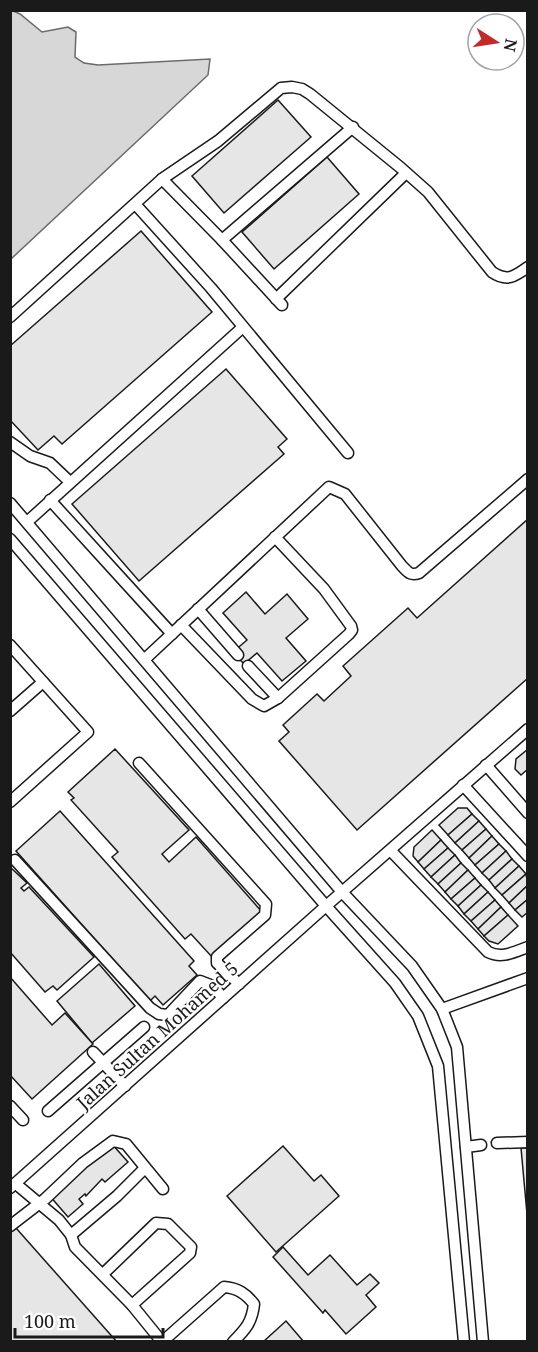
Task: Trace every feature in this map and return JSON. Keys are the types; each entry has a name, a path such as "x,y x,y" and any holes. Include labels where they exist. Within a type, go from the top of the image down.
{"street":[{"path":"10,317 162,179 218,141 280,88 288,86 302,89 353,127 428,192 492,272 506,279 512,278 528,267"},
{"path":"222,240 353,127"},
{"path":"162,179 279,302 406,173"},
{"path":"136,205 243,327 348,453"},
{"path":"27,522 243,327"},
{"path":"10,442 30,456 50,463 70,482"},
{"path":"145,659 329,487 345,494 407,572 414,575 528,479"},
{"path":"50,500 172,634"},
{"path":"10,503 342,892 412,966 442,1009 457,1047 483,1341"},
{"path":"181,625 256,702 266,705 278,698 349,634 352,628 324,589 275,537"},
{"path":"10,539 326,906 395,982 418,1016 438,1066 464,1341"},
{"path":"198,609 238,655"},
{"path":"197,641 213,626"},
{"path":"10,645 88,732 10,802"},
{"path":"248,666 278,698"},
{"path":"10,711 43,682"},
{"name":"Jalan Sultan Mohamed 5","path":"13,1186 326,906 391,851 463,784 528,729"},
{"path":"139,763 266,904 265,915 217,957 217,963 239,984"},
{"path":"486,765 528,813"},
{"path":"463,784 528,856"},
{"path":"391,851 488,952 503,956 528,947"},
{"path":"15,860 150,1008 159,1014 168,1015 200,981 213,986 224,998"},
{"path":"442,1009 528,978"},
{"path":"48,1111 144,1027"},
{"path":"93,1052 125,1086"},
{"path":"10,1106 23,1120"},
{"path":"10,1226 38,1204 83,1162 113,1141 126,1144 163,1189"},
{"path":"497,1143 528,1142"},
{"path":"466,1147 481,1145"},
{"path":"71,1235 117,1196 145,1168"},
{"path":"13,1186 59,1220 71,1235 75,1247 132,1305 162,1341 224,1287 236,1288 254,1304 249,1327 233,1341"},
{"path":"103,1274 156,1223 168,1224 191,1247 190,1252 132,1305"}],"shaded area":[{"path":"11,10 20,14 42,32 68,27 76,32 75,57 84,63 98,65 210,59 208,75 11,259"}],"building":[{"path":"278,100 311,137 224,213 192,176"},
{"path":"327,157 359,194 274,269 242,232"},
{"path":"141,231 212,312 62,444 54,436 38,450 10,420 10,346"},
{"path":"226,369 287,439 278,447 284,454 139,581 72,504"},
{"path":"528,519 528,678 357,830 279,741 289,732 283,725 317,694 324,701 351,676 343,666 408,608 417,618"},
{"path":"246,592 265,614 287,594 308,619 286,638 306,661 282,681 257,653 244,664 233,652 247,640 223,613"},
{"path":"115,749 189,830 162,854 169,862 196,837 262,912 212,957 191,934 185,939 112,857 118,852 71,800 74,798 68,792"},
{"path":"528,749 528,769 521,775 515,769 516,759"},
{"path":"458,808 467,808 472,814 448,835 439,825"},
{"path":"60,811 194,961 189,966 197,975 163,1005 155,996 150,1001 16,851"},
{"path":"472,814 479,821 455,843 448,835"},
{"path":"479,821 486,829 462,850 455,843"},
{"path":"486,829 492,836 469,858 462,850"},
{"path":"432,830 441,840 418,862 413,856 414,847"},
{"path":"492,836 499,844 475,865 469,858"},
{"path":"441,840 448,848 424,869 418,862"},
{"path":"499,844 506,851 482,873 475,865"},
{"path":"448,848 455,855 431,877 424,869"},
{"path":"506,851 512,859 489,880 482,873"},
{"path":"455,855 461,863 438,884 431,877"},
{"path":"512,859 519,866 495,888 489,880"},
{"path":"461,863 468,870 445,892 438,884"},
{"path":"519,866 526,874 502,895 495,888"},
{"path":"10,867 27,883 21,888 24,891 29,887 94,957 57,990 53,986 45,992 10,952"},
{"path":"468,870 475,878 451,899 445,892"},
{"path":"526,874 528,885 509,903 502,895"},
{"path":"475,878 481,885 458,906 451,899"},
{"path":"481,885 488,892 464,914 458,906"},
{"path":"528,885 528,899 515,910 509,903"},
{"path":"488,892 495,900 471,921 464,914"},
{"path":"528,899 528,912 522,917 515,910"},
{"path":"495,900 501,907 478,929 471,921"},
{"path":"501,907 508,915 484,936 478,929"},
{"path":"508,915 518,926 498,944 489,941 484,936"},
{"path":"99,964 135,1006 92,1043 57,1001"},
{"path":"10,977 52,1025 65,1013 93,1044 32,1099 10,1075"},
{"path":"111,1143 128,1162 105,1182 102,1179 86,1196 85,1194 79,1199 83,1204 68,1217 49,1195"},
{"path":"283,1146 314,1181 321,1175 339,1196 276,1252 227,1196"},
{"path":"521,1148 528,1148 528,1225"},
{"path":"16,1228 117,1342 10,1342 10,1233"},
{"path":"283,1247 308,1275 330,1255 357,1285 370,1274 379,1283 366,1295 376,1307 346,1334 325,1310 323,1313 273,1257"},
{"path":"286,1321 304,1342 263,1342"}]}
